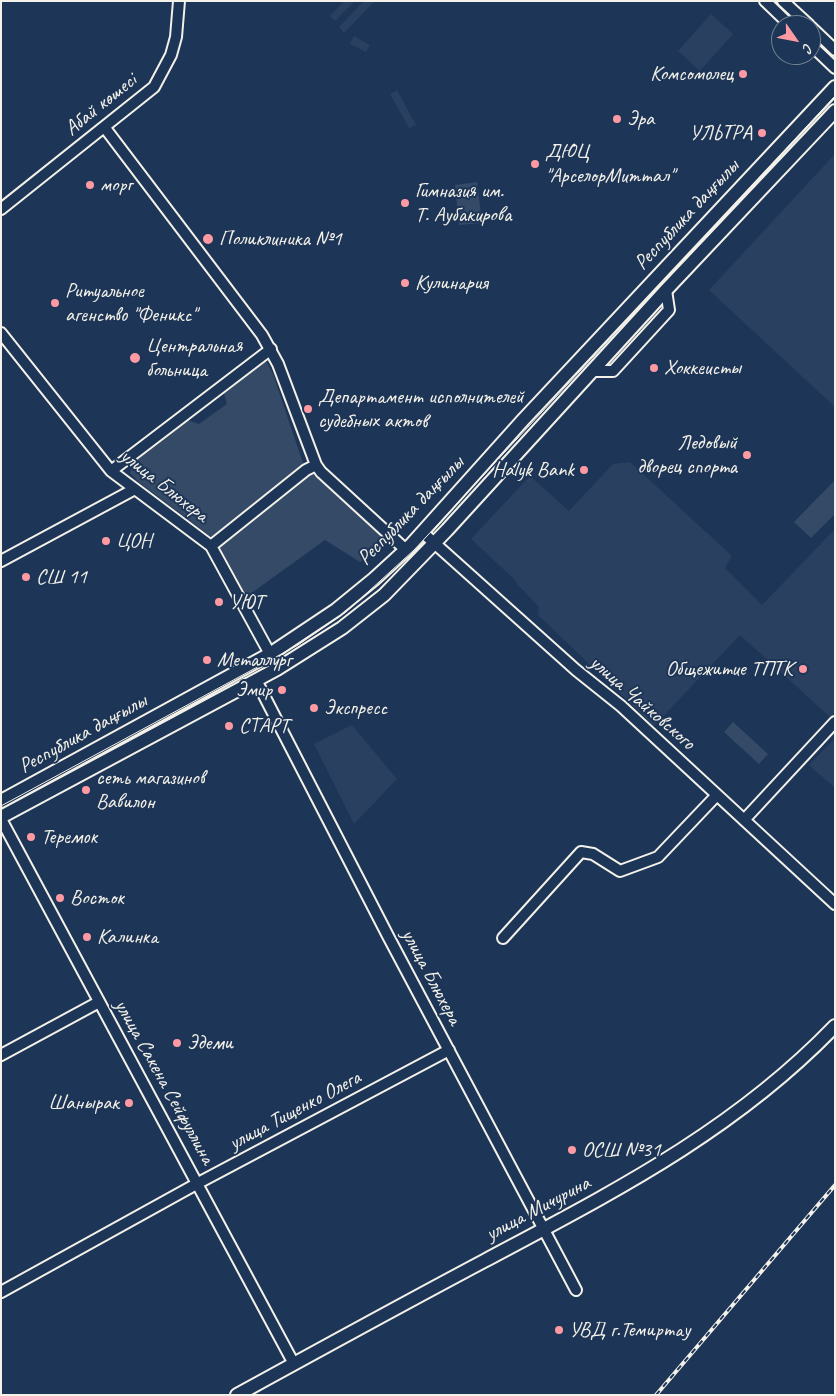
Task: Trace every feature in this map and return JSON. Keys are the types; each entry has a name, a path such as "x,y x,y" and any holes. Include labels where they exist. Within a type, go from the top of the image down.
{"main road":[{"name":"Республика даңғылы","path":"1,801 270,654 336,610 406,550 835,87"},
{"name":"Республика даңғылы","path":"1,818 285,664 342,628 384,595 666,290 835,111"},
{"name":"улица Мичурина","path":"238,1395 674,1157 763,1092 835,1026"}],"street":[{"name":"Абай көшесі","path":"1,209 105,128 154,87 166,68 176,37 179,1"},
{"path":"765,1 780,15"},
{"path":"783,1 798,15"},
{"path":"821,37 835,50"},
{"path":"821,55 835,68"},
{"path":"105,128 271,349 316,465 332,483 406,550"},
{"name":"улица Блюхера","path":"1,333 111,471 133,490 211,546 270,654"},
{"path":"111,471 271,349"},
{"path":"211,546 306,470 316,465"},
{"path":"1,561 133,490"},
{"name":"улица Чайковского","path":"422,532 576,670 621,706 835,904"},
{"name":"улица Блюхера","path":"256,680 576,1290"},
{"path":"744,820 835,722"},
{"path":"503,938 582,852 593,854 620,871 658,857 717,795"},
{"name":"улица Сакена Сейфуллина","path":"1,818 294,1364"},
{"path":"1,1055 99,1002"},
{"name":"улица Тищенко Олега","path":"1,1292 198,1183 449,1050"}],"shaded area":[{"path":"344,1 355,1 335,21 330,16"},
{"path":"364,1 375,1 344,33 339,27"},
{"path":"711,14 733,34 700,71 678,51"},
{"path":"354,36 370,45 366,52 350,44"},
{"path":"397,90 416,125 409,128 390,94"},
{"path":"835,154 835,407 709,290"},
{"path":"477,182 482,223 459,225 455,185"},
{"path":"265,359 273,374 304,466 213,538 140,483 130,473 135,459 187,420 199,424 227,404 223,390"},
{"path":"630,462 732,556 725,568 762,605 835,529 835,712 830,717 740,635 654,726 538,615 539,607 515,580 471,539 530,476 569,511 613,464"},
{"path":"313,471 389,541 360,562 325,540 246,597 218,544"},
{"path":"835,480 835,514 811,538 794,522"},
{"path":"733,722 768,754 759,764 724,732"},
{"path":"352,725 397,779 354,824 314,744"},
{"path":"835,738 835,788 809,765"}],"tram line":[{"path":"1,806 298,645 346,612 414,550 835,96"}],"railway":[{"path":"656,1395 835,1185"}],"place":[{"name":"Комсомолец","path":"743,74"},
{"name":"Эра","path":"617,119"},
{"name":"УЛЬТРА","path":"762,133"},
{"name":"ДЮЦ \"АрселорМиттал\"","path":"535,164"},
{"name":"морг","path":"90,185"},
{"name":"Гимназия им. Т. Аубакирова","path":"405,203"},
{"name":"Поликлиника №1","path":"208,239"},
{"name":"Кулинария","path":"405,283"},
{"name":"Ритуальное агенство \"Феникс\"","path":"55,303"},
{"name":"Центральная больница","path":"135,358"},
{"name":"Хоккеисты","path":"654,368"},
{"name":"Департамент исполнителей судебных актов","path":"308,409"},
{"name":"Ледовый дворец спорта","path":"747,455"},
{"name":"Halyk Bank","path":"584,470"},
{"name":"ЦОН","path":"106,541"},
{"name":"СШ 11","path":"26,577"},
{"name":"УЮТ","path":"219,602"},
{"name":"Металлург","path":"207,660"},
{"name":"Общежитие ТПТК","path":"803,669"},
{"name":"Эмир","path":"282,690"},
{"name":"Экспресс","path":"314,708"},
{"name":"СТАРТ","path":"229,726"},
{"name":"сеть магазинов Вавилон","path":"86,790"},
{"name":"Теремок","path":"31,837"},
{"name":"Восток","path":"60,898"},
{"name":"Калинка","path":"87,937"},
{"name":"Эдеми","path":"177,1043"},
{"name":"Шанырак","path":"129,1103"},
{"name":"ОСШ №31","path":"572,1150"},
{"name":"УВД г.Темиртау","path":"559,1330"}]}
